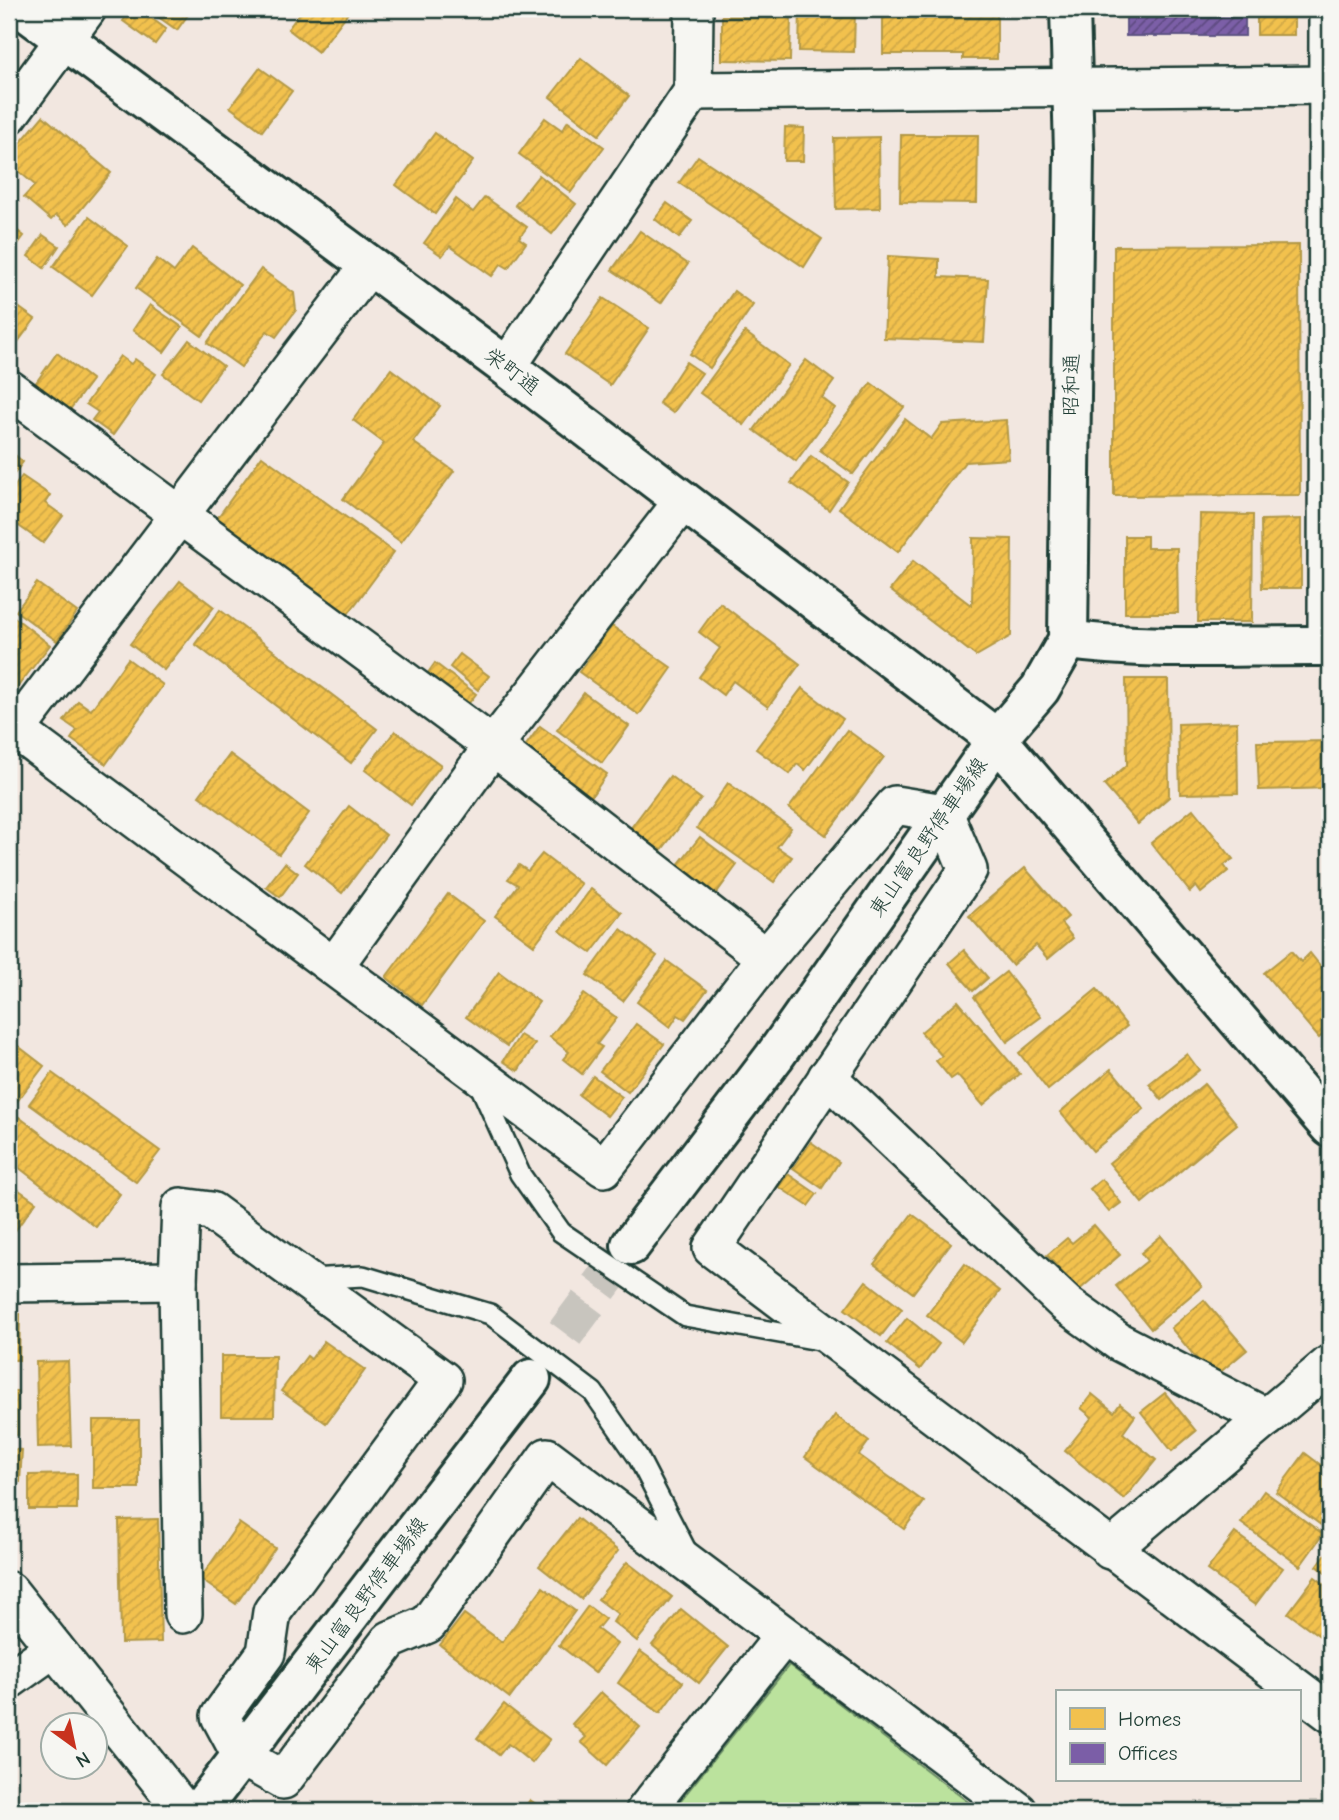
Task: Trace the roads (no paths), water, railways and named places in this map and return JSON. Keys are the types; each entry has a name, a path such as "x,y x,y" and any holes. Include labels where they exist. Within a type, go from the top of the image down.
{"street":[{"name":"栄町通","path":"23,9 507,367 997,739"},
{"path":"9,116 87,9"},
{"path":"507,367 693,91 694,9"},
{"name":"昭和通","path":"997,739 1040,689 1068,640 1074,152 1070,90 1070,9"},
{"path":"1068,640 1124,647 1176,649 1329,646 1328,9"},
{"path":"693,91 1070,90 1329,85"},
{"path":"369,266 180,518 12,727 604,1168 766,958 895,804 944,813 968,870 712,1248 1299,1690"},
{"path":"9,389 180,518 493,746 766,958"},
{"path":"335,965 493,746 683,501"},
{"name":"東山富良野停車場線","path":"631,1245 774,1057 997,739 1330,1127"},
{"path":"827,1077 1066,1304 1119,1342 1267,1418"},
{"path":"183,1614 178,1281 181,1207 211,1211 443,1380 272,1612 266,1653 220,1716 242,1757 283,1780 390,1640 428,1624 547,1457 1018,1811"},
{"path":"9,1283 178,1281"},
{"path":"1110,1550 1330,1364"},
{"name":"東山富良野停車場線","path":"199,1811 531,1379"},
{"path":"9,1591 184,1811"},
{"path":"645,1811 783,1637"},
{"path":"9,1680 54,1648"},
{"path":"1300,1691 1330,1713"}],"lane":[{"path":"471,1068 520,1174 561,1232 685,1316 837,1344"},
{"path":"306,1279 363,1276 490,1314 593,1392 638,1457 697,1572"}],"tunnel":[{"path":"531,1379 631,1245"}]}
